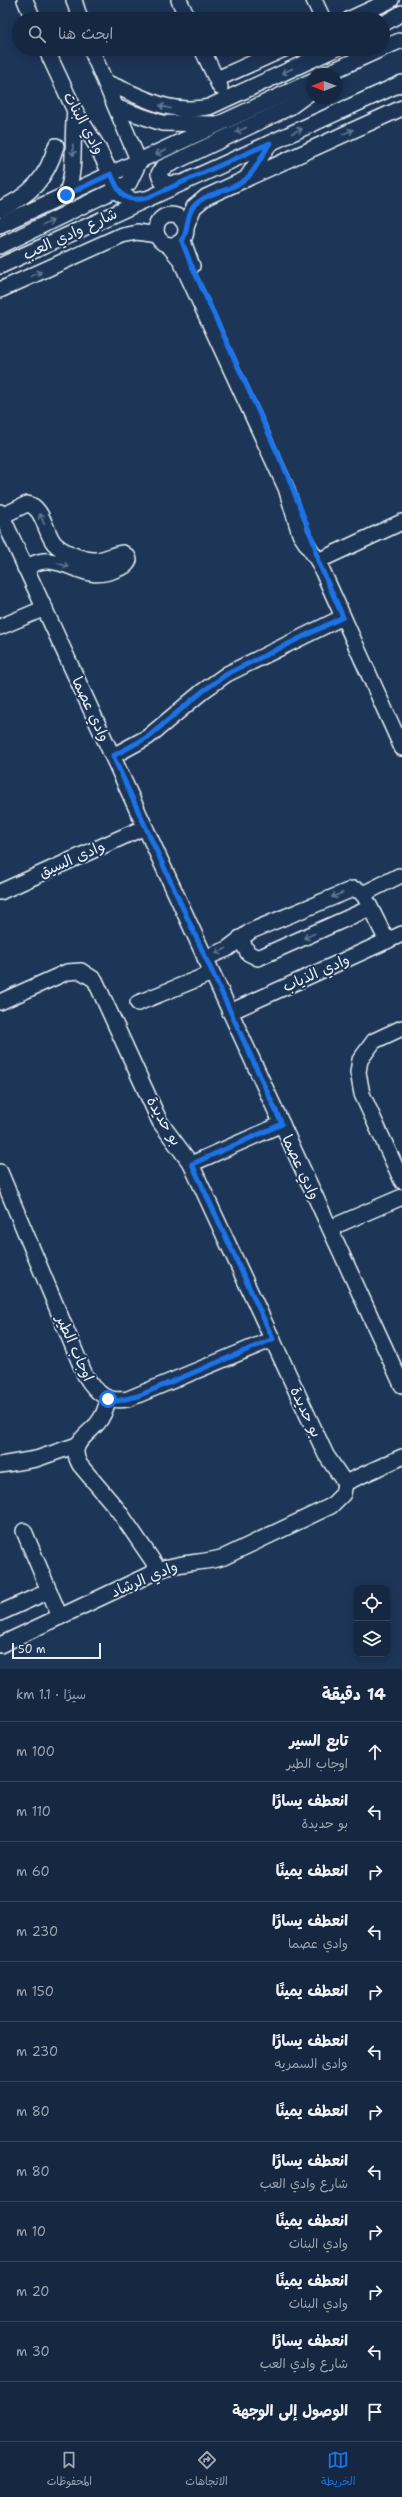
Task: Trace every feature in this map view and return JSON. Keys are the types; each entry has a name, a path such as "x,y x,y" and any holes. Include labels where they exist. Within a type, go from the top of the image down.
{"street":[{"path":"25,0 29,12"},
{"path":"74,0 78,12"},
{"path":"179,0 185,12"},
{"path":"314,0 320,12"},
{"path":"365,12 391,0"},
{"path":"390,20 402,13"},
{"path":"390,45 402,40"},
{"name":"وادي البنات","path":"49,56 75,111 111,174 118,190"},
{"path":"0,246 118,190 133,179 139,162 118,108 94,56"},
{"path":"206,56 226,99"},
{"path":"217,79 268,56"},
{"path":"107,82 174,110 203,108 320,56"},
{"path":"339,68 366,56"},
{"path":"0,225 306,84"},
{"name":"شارع وادي العب","path":"0,266 147,198 402,84"},
{"path":"181,183 168,184 162,181 159,174 162,168 290,107 306,95"},
{"path":"350,108 402,107"},
{"path":"168,245 178,244 182,241 190,212 199,201 402,107"},
{"path":"118,108 162,123 221,124"},
{"path":"66,195 72,176 72,136 75,111"},
{"path":"246,179 270,143"},
{"path":"0,209 21,198 39,183 47,172 56,146"},
{"path":"118,190 129,199 147,198"},
{"path":"186,226 184,221 175,216 164,217 158,225 157,235 159,240 168,245 180,259 286,488 300,534 318,561 402,748"},
{"path":"0,290 122,235 137,232 157,235"},
{"path":"182,241 190,262 288,476 315,546 318,561"},
{"path":"1,514 32,504 38,510 50,536 60,548 94,560 123,553 126,554 129,560 125,566 100,575 88,574 50,561 39,562 25,568"},
{"name":"وادي عصما","path":"1,514 402,1385"},
{"path":"318,561 402,522"},
{"path":"0,627 45,608"},
{"path":"113,756 148,737 203,691 227,674 343,617"},
{"name":"وادى السيق","path":"0,892 145,827"},
{"path":"363,894 399,876"},
{"path":"205,958 227,949 251,931 349,890 356,890 363,894 386,941"},
{"path":"240,938 248,953 258,958 370,908"},
{"name":"وادي الذياب","path":"230,1012 402,934"},
{"name":"بو حديدة","path":"0,1002 67,972 81,971 91,976 98,985 160,1122 192,1164 329,1461 345,1483"},
{"path":"138,1003 212,973"},
{"path":"402,1028 374,1041 360,1060 358,1072 362,1094 402,1181"},
{"path":"192,1164 282,1124"},
{"name":"اوجاب الطير","path":"0,1172 85,1374 100,1394 108,1399"},
{"path":"330,1228 402,1197"},
{"path":"0,1465 36,1459 77,1445 101,1419 108,1399 117,1401 138,1396 273,1339"},
{"path":"77,1445 76,1456 80,1465 118,1510 159,1570"},
{"path":"345,1483 402,1457"},
{"name":"وادي الرشاد","path":"0,1645 159,1570 184,1562 213,1560 281,1530 331,1506 343,1494 345,1483"},
{"path":"24,1531 60,1617"},
{"path":"0,1613 49,1591"}],"route":[{"path":"66,195 111,174 120,194 134,201 147,198 270,143 246,179 199,201 190,212 187,219 185,236 182,241 190,262 294,490 315,546 318,561 343,617 227,674 214,682 148,737 113,756 282,1124 192,1164 273,1339 138,1396 117,1401 108,1399"}]}
